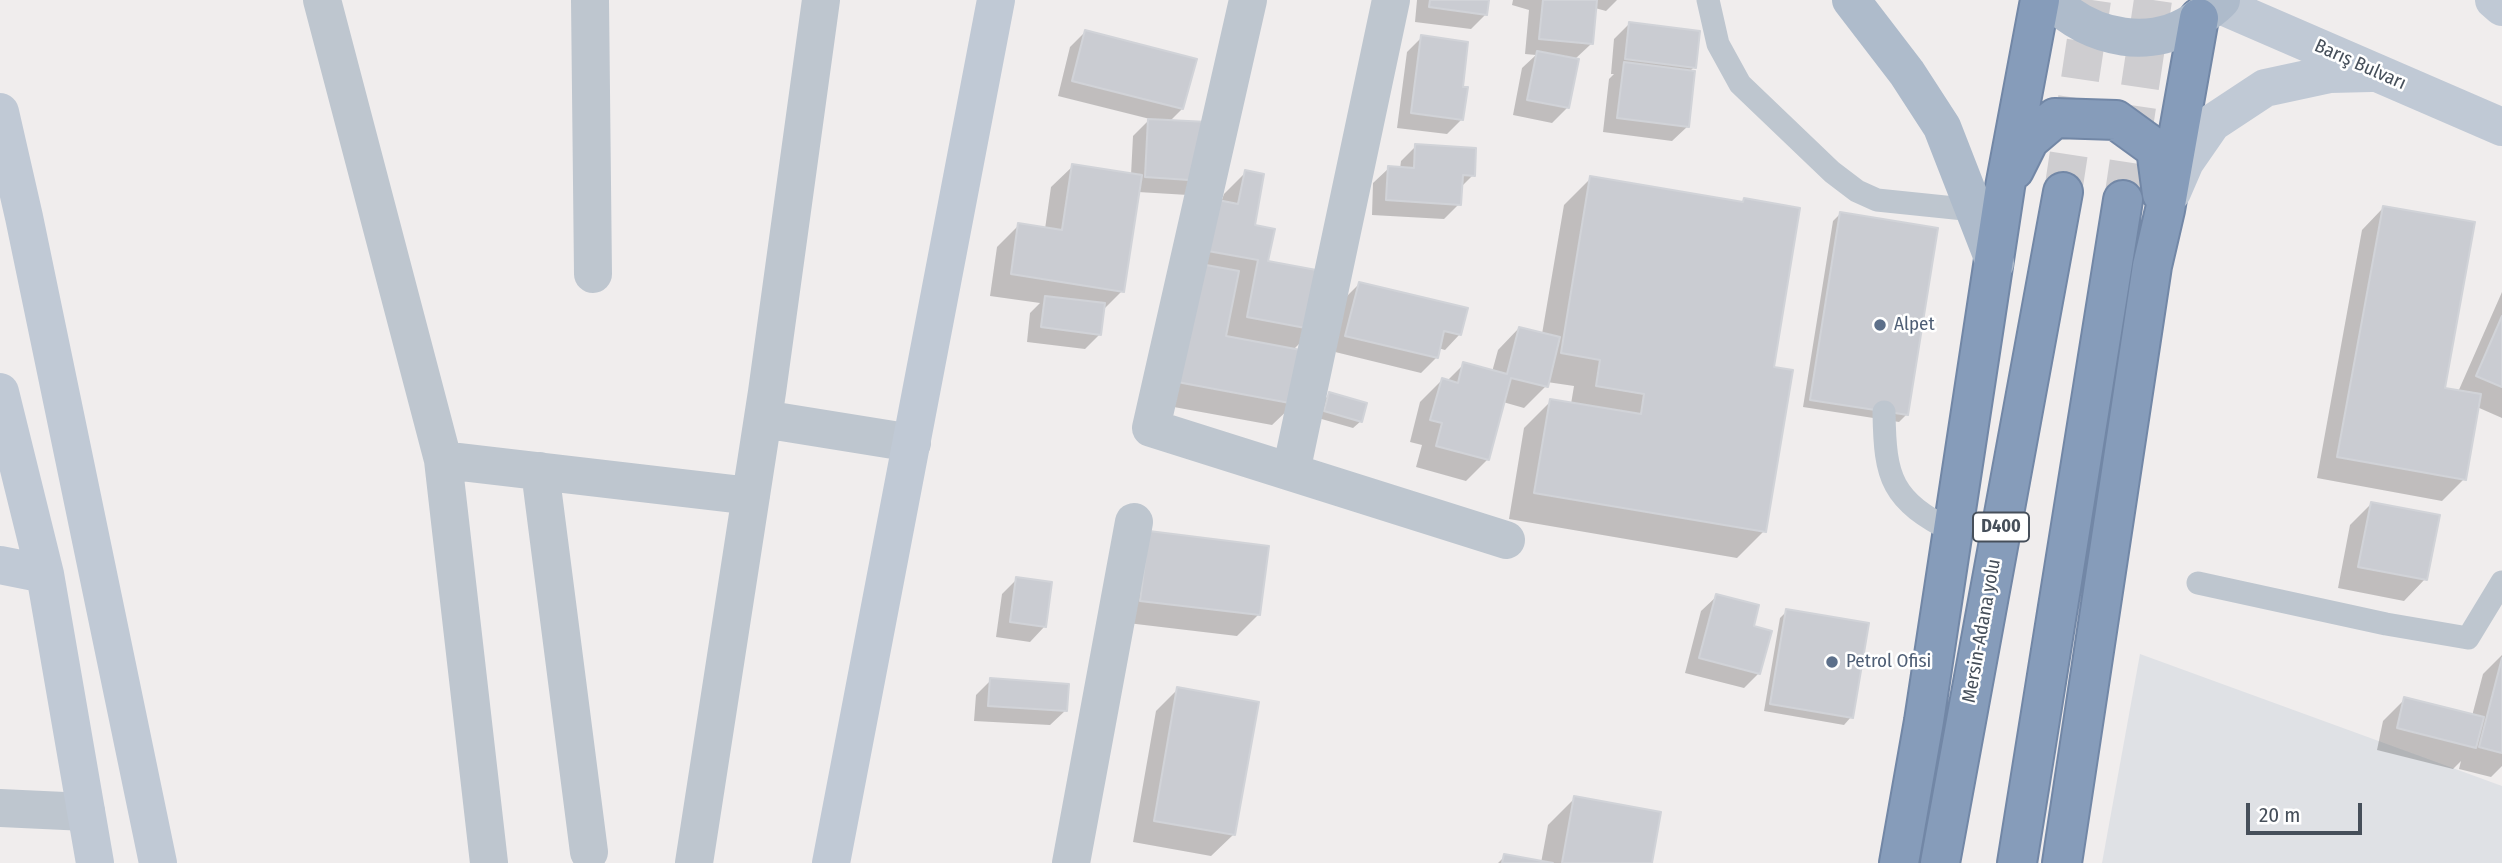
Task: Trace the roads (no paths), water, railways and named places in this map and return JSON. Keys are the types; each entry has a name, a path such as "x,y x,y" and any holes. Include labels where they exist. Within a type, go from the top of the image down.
{"highway":[{"path":"1899,863 1954,532 2006,187 2040,0"},
{"path":"2062,863 2152,266 2212,8"},
{"path":"2006,187 2029,141 2055,118 2116,120 2156,149 2165,210"},
{"name":"Mersin-Adana yolu","path":"1940,863 2063,192"},
{"path":"2017,863 2123,200"}],"main road":[{"path":"831,863 996,0"},
{"path":"1851,0 1908,73 1942,127 1995,262"},
{"path":"2052,0 2065,13 2094,30 2127,38 2160,37 2191,24 2212,8"},
{"path":"2494,0 2502,6"},
{"name":"Barış Bulvarı","path":"2212,8 2379,73 2502,127"},
{"path":"2165,210 2185,162 2212,122 2265,88 2330,74 2379,73"},
{"path":"0,112 30,243 158,863"},
{"path":"0,392 45,574 95,863"},
{"path":"0,565 45,574"}],"street":[{"path":"322,0 443,460 489,863"},
{"path":"590,0 593,274"},
{"path":"694,863 763,419 821,0"},
{"path":"1248,0 1152,428 1506,540"},
{"path":"1291,472 1391,0"},
{"path":"763,419 912,443"},
{"path":"443,460 751,496"},
{"path":"540,471 589,852"},
{"path":"1071,863 1134,522"},
{"path":"0,808 86,812"}],"lane":[{"path":"1708,0 1718,44 1740,84 1832,172 1857,191 1912,214 1974,211"},
{"path":"1884,412 1885,454 1895,482 1909,504 1925,517 1954,532"},
{"path":"2198,583 2386,624 2469,638 2502,582"}],"tunnel":[{"path":"2063,192 2092,0"},
{"path":"2123,200 2153,0"}],"place":[{"name":"Alpet","path":"1880,325"},
{"name":"Petrol Ofisi","path":"1832,662"}]}
